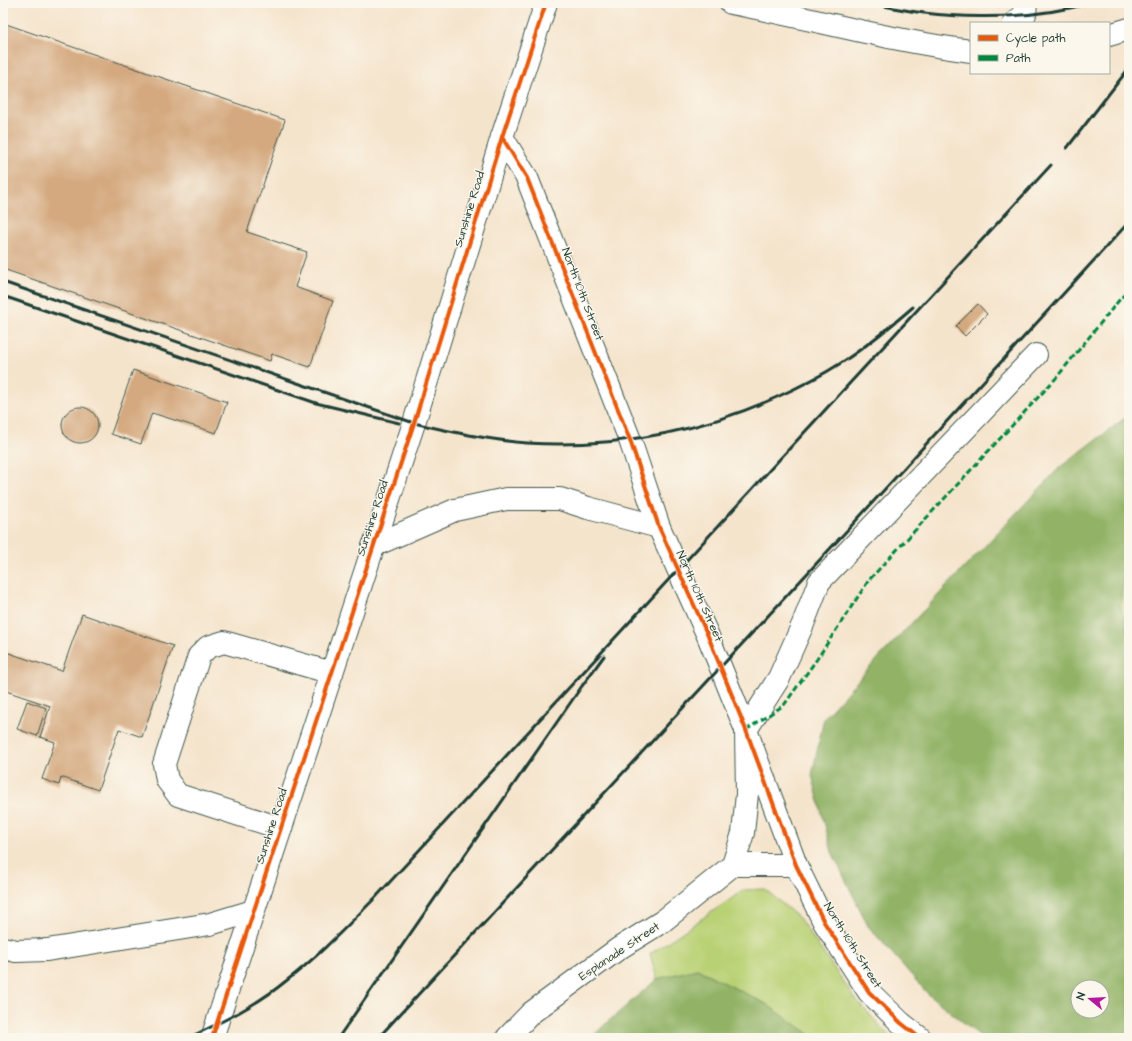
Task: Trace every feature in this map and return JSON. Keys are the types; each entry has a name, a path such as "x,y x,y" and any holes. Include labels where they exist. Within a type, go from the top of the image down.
{"street":[{"name":"Sunshine Road","path":"212,1038 416,415 502,137 546,3"},
{"path":"731,3 870,33 967,49"},
{"path":"1015,22 1026,14 1026,3"},
{"path":"1110,35 1129,29"},
{"name":"North 10th Street","path":"502,137 527,178 630,440 659,527 708,636 746,730 796,865 824,922 869,992 901,1023 920,1038"},
{"path":"796,865 733,865 743,833 747,794 746,730 779,678 803,624 819,582 1036,355"},
{"path":"373,546 455,510 506,499 560,499 659,527"},
{"path":"280,828 178,795 167,780 164,764 199,656 208,647 224,642 332,673"},
{"name":"Esplanade Street","path":"507,1038 531,1013 618,949 663,921 733,865"},
{"path":"3,948 16,951 47,950 210,924 253,911"}],"green space":[{"path":"1129,415 1129,541 1126,550 1120,606 1129,636 1129,1038 983,1038 928,994 868,926 832,852 812,775 824,718 870,667 1059,468"},
{"path":"1129,541 1129,636 1120,606 1126,550"},
{"path":"765,889 799,918 854,997 891,1038 815,1038 766,1004 697,969 657,979 650,954 744,890"},
{"path":"697,969 766,1004 815,1038 591,1038 657,979"}],"building":[{"path":"3,23 285,120 247,232 307,252 295,287 333,301 310,367 272,354 270,361 3,269"},
{"path":"978,304 987,314 965,336 956,326"},
{"path":"133,370 227,402 216,433 152,413 141,444 111,434"},
{"path":"84,407 93,412 97,418 97,432 93,438 84,443 76,443 67,438 63,432 62,421 67,412 73,408"},
{"path":"82,614 173,646 142,737 119,729 98,790 61,777 59,785 42,779 55,742 40,737 50,706 3,690 3,651 62,671"},
{"path":"27,701 46,708 37,736 17,729"}],"railway":[{"path":"872,3 924,13 981,16 1009,16 1037,13 1090,3"},
{"path":"1067,148 1129,68"},
{"path":"188,1038 214,1026 275,990 321,951 376,897 1051,165"},
{"path":"378,1038 852,525 1129,222"},
{"path":"3,282 414,423 484,438 527,443 560,444 624,440 655,435 686,429 747,410 818,377 851,357 913,307"},
{"path":"3,296 316,403 399,423"},
{"path":"338,1038 604,656"}],"marked path":[{"path":"746,730 784,705 817,659 869,580 1057,377 1129,290"}],"cycle path":[{"path":"212,1038 414,423 502,137 546,3"},
{"path":"502,137 527,178 630,440 659,527 708,636 746,730 796,865 824,922 869,992 901,1023 920,1038"}]}
